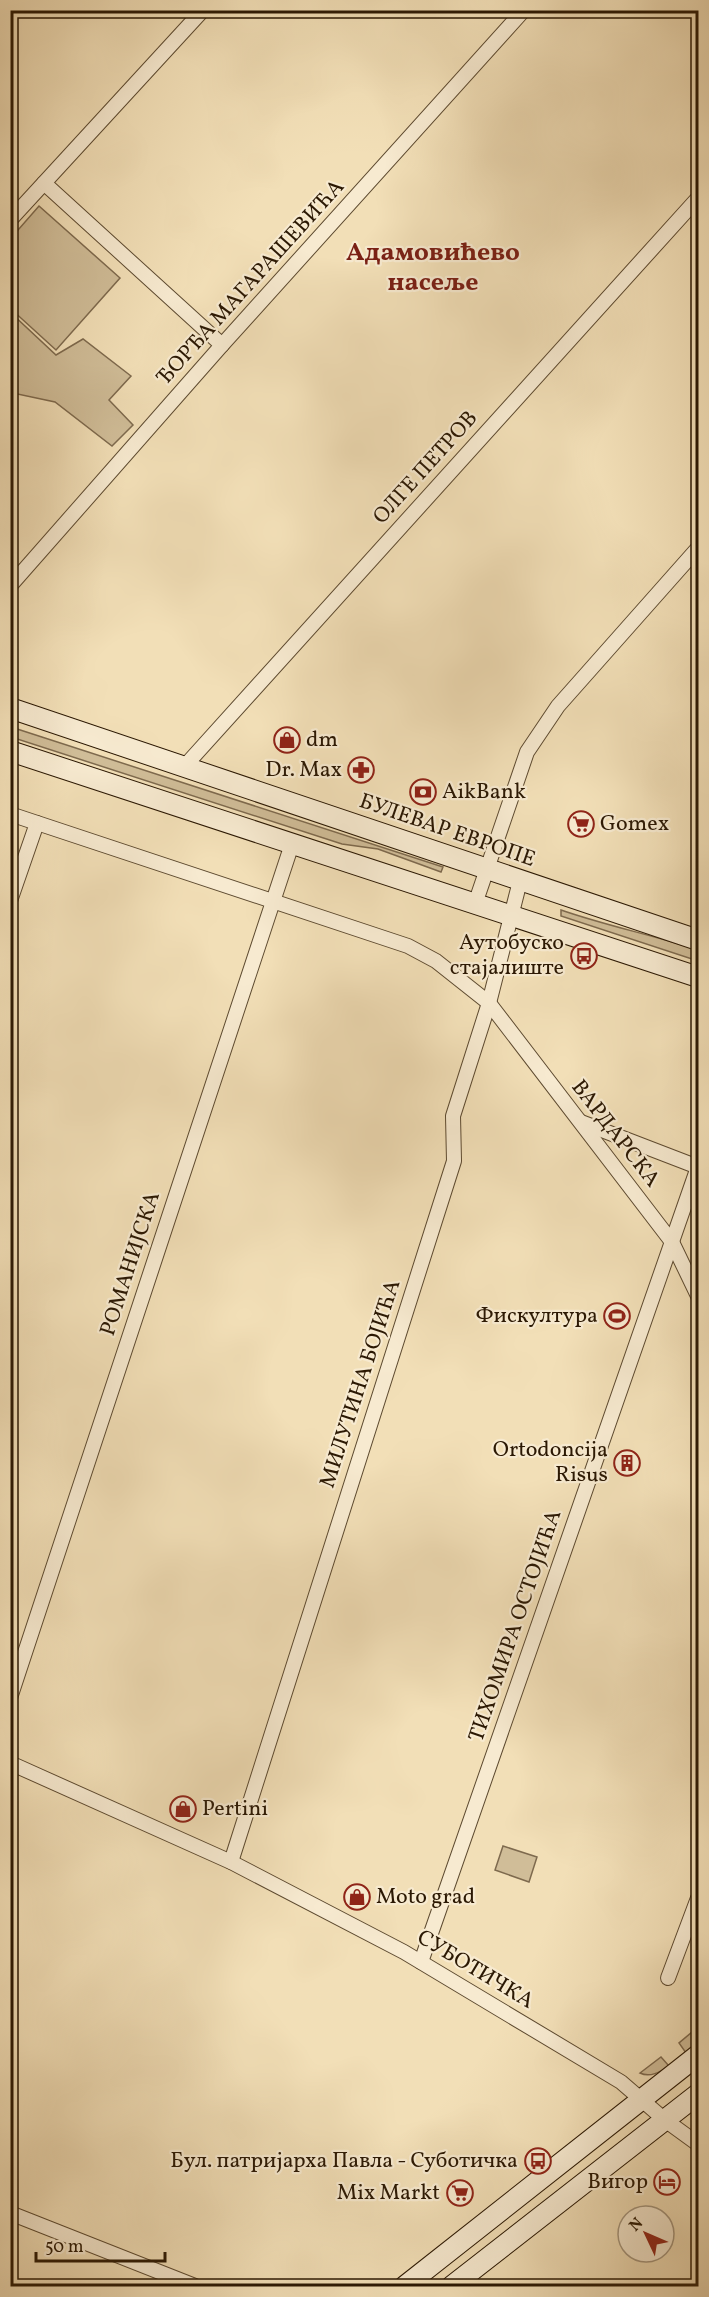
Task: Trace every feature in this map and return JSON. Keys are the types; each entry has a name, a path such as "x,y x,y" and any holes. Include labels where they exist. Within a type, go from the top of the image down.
{"main road":[{"name":"БУЛЕВАР ЕВРОПЕ","path":"10,708 699,940"},
{"path":"10,751 699,977"},
{"path":"405,2286 699,2055"},
{"path":"452,2286 699,2094"}],"street":[{"path":"10,220 204,10"},
{"name":"ЂОРЂА МАГАРАШЕВИЋА","path":"10,586 222,345 524,10"},
{"path":"44,183 222,345"},
{"name":"ОЛГЕ ПЕТРОВ","path":"184,767 699,198"},
{"path":"475,904 527,752 558,706 699,548"},
{"path":"10,814 408,946 436,961 489,1003"},
{"path":"10,901 37,823"},
{"name":"РОМАНИЈСКА","path":"10,1698 292,844"},
{"name":"МИЛУТИНА БОЈИЋА","path":"231,1862 454,1161 453,1116 489,1003 520,881"},
{"name":"ВАРДАРСКА","path":"489,1003 672,1242 699,1296"},
{"path":"579,1121 699,1167"},
{"name":"ТИХОМИРА ОСТОЈИЋА","path":"421,1962 699,1167"},
{"name":"СУБОТИЧКА","path":"12,1768 231,1862 421,1962 621,2082 665,2120 699,2144"},
{"path":"668,1978 699,1898"},
{"path":"10,2213 195,2286"}],"shaded area":[{"path":"39,206 120,278 56,350 11,309 11,238"},
{"path":"10,312 56,355 83,339 131,376 109,400 133,425 112,446 55,402 13,393 11,395"},
{"path":"11,727 443,867 441,872 378,849 342,844 11,737"},
{"path":"561,910 698,950 698,961 561,916"},
{"path":"503,1846 537,1857 529,1882 495,1870"},
{"path":"698,2027 698,2043 686,2053 679,2043"},
{"path":"661,2057 669,2066 651,2075 640,2073"}],"place":[{"name":"dm","path":"287,740"},
{"name":"Dr. Max","path":"361,770"},
{"name":"AikBank","path":"423,792"},
{"name":"Gomex","path":"581,824"},
{"name":"Аутобуско стајалиште","path":"584,956"},
{"name":"Фискултура","path":"617,1316"},
{"name":"Ortodoncija Risus","path":"627,1463"},
{"name":"Pertini","path":"183,1809"},
{"name":"Moto grad","path":"357,1897"},
{"name":"Бул. патријарха Павла - Суботичка","path":"538,2161"},
{"name":"Вигор","path":"667,2182"},
{"name":"Mix Markt","path":"460,2193"}],"district":[{"name":"Адамовићево насеље","path":"433,268"}]}
